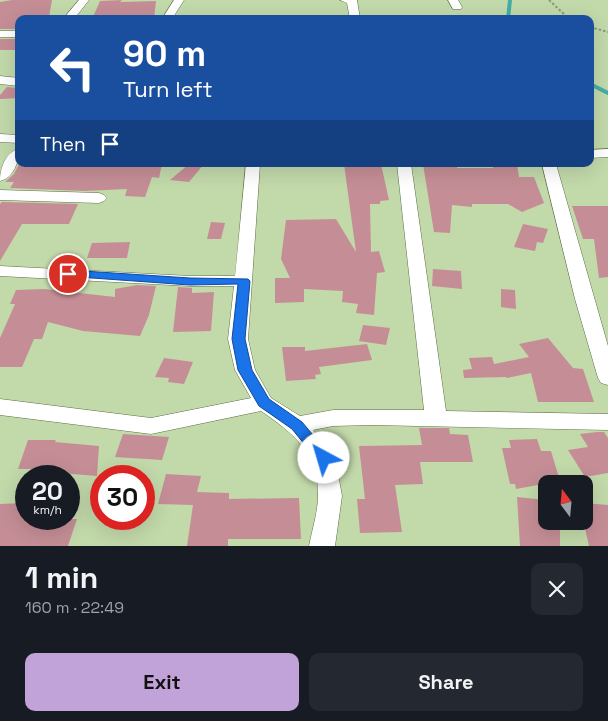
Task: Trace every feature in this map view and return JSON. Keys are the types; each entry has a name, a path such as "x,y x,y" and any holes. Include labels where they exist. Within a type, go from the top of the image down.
{"street":[{"path":"71,15 84,0"},
{"path":"170,15 179,0"},
{"path":"344,0 352,0 354,15"},
{"path":"0,34 15,34"},
{"path":"0,80 15,82"},
{"path":"0,138 15,139"},
{"path":"594,154 608,153"},
{"path":"0,177 15,158"},
{"path":"253,167 238,339 245,370 264,403 297,426 324,458 330,496 322,546"},
{"path":"404,167 436,418"},
{"path":"550,167 584,299 608,378"},
{"path":"0,195 98,198"},
{"path":"0,271 190,281 244,281"},
{"path":"0,407 152,426 264,403"},
{"path":"297,426 333,418 608,422"}],"path":[{"path":"549,0 565,15"},
{"path":"594,28 608,32"}],"building":[{"path":"12,0 52,0 49,15 15,15 15,29 0,29 0,2"},
{"path":"100,1 156,1 154,15 94,15"},
{"path":"0,39 15,39 15,50 0,50"},
{"path":"7,87 15,88 15,98 0,99 0,95"},
{"path":"18,167 161,167 159,178 152,177 145,197 125,196 127,189 84,191 10,188 14,182 5,182 14,174"},
{"path":"185,167 202,167 189,182 170,180"},
{"path":"344,167 382,167 389,200 380,201 380,204 370,204 371,252 379,251 385,272 377,273 374,315 356,313 358,304 342,302 343,291 304,289 304,302 275,303 275,278 290,278 281,259 286,220 336,219 356,252"},
{"path":"423,167 517,167 519,177 534,177 544,203 522,212 508,204 472,204 472,207 452,205 450,233 434,232"},
{"path":"2,202 78,204 69,224 22,224 0,261 0,204"},
{"path":"572,206 608,206 608,277 599,278 594,239 583,239"},
{"path":"211,222 225,223 221,239 207,239"},
{"path":"523,224 548,229 543,243 537,242 535,251 514,247"},
{"path":"130,242 127,258 87,258 92,243"},
{"path":"433,269 461,271 462,289 432,286"},
{"path":"137,285 156,286 149,315 140,336 83,331 48,322 42,339 34,339 22,367 0,367 0,338 15,304 10,304 16,290 44,289 115,297 115,289"},
{"path":"178,287 192,288 192,293 214,292 211,331 173,332"},
{"path":"501,289 515,290 516,309 501,307"},
{"path":"363,325 390,328 386,345 359,341"},
{"path":"548,338 573,368 583,369 594,402 538,402 531,373 507,378 464,378 463,370 472,369 469,358 492,357 494,364 529,357 519,344"},
{"path":"367,344 372,360 319,367 321,374 315,375 316,379 286,381 282,347 305,347 305,351"},
{"path":"164,358 193,362 184,384 168,382 169,378 155,377"},
{"path":"419,428 449,428 450,434 468,435 473,462 420,462 423,484 395,485 402,532 360,533 357,499 365,499 359,446 422,445"},
{"path":"604,432 608,438 608,473 584,475 568,450 588,447 580,434"},
{"path":"123,434 169,437 162,460 115,457"},
{"path":"537,439 541,451 551,451 558,475 538,475 538,485 516,489 515,484 510,484 502,448 511,448 509,440"},
{"path":"28,440 56,440 55,442 99,446 98,465 90,465 90,475 80,475 80,465 19,465"},
{"path":"166,474 201,476 197,492 229,493 229,499 299,498 301,539 228,539 228,546 187,546 193,505 158,504"},
{"path":"517,497 538,499 538,530 560,530 560,546 520,546"},
{"path":"15,503 15,530 73,530 68,546 0,546 0,504"},
{"path":"593,504 608,505 608,546 589,546 585,530 593,530"}],"waterway":[{"path":"508,15 510,0"},
{"path":"594,86 608,93"}],"route":[{"path":"68,274 190,281 244,281 238,339 245,370 264,403 297,426 324,458"}]}
